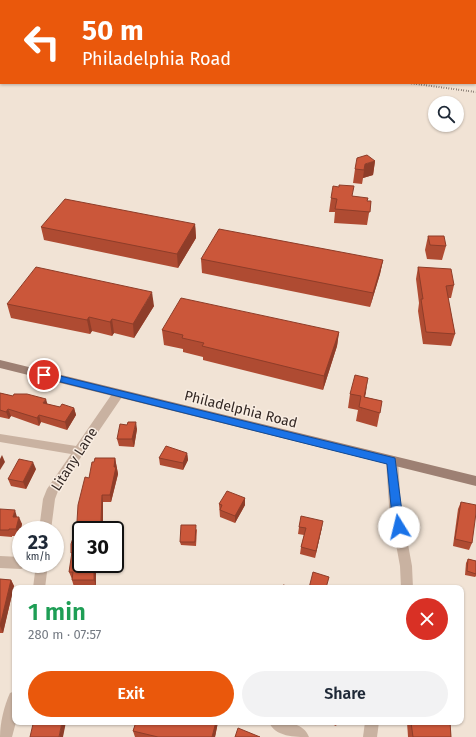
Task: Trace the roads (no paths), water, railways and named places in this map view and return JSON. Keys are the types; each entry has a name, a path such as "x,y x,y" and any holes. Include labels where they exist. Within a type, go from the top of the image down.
{"main road":[{"name":"Philadelphia Road","path":"0,364 476,481"}],"street":[{"name":"Litany Lane","path":"46,521 49,499 53,489 118,394"},
{"path":"0,438 79,451"},
{"path":"392,461 395,506 406,566 407,585"},
{"path":"0,562 12,563"},
{"path":"39,585 41,573"},
{"path":"4,732 12,707"},
{"path":"281,725 302,737"},
{"path":"370,737 372,725"}],"railway":[{"path":"416,84 476,92"}]}
